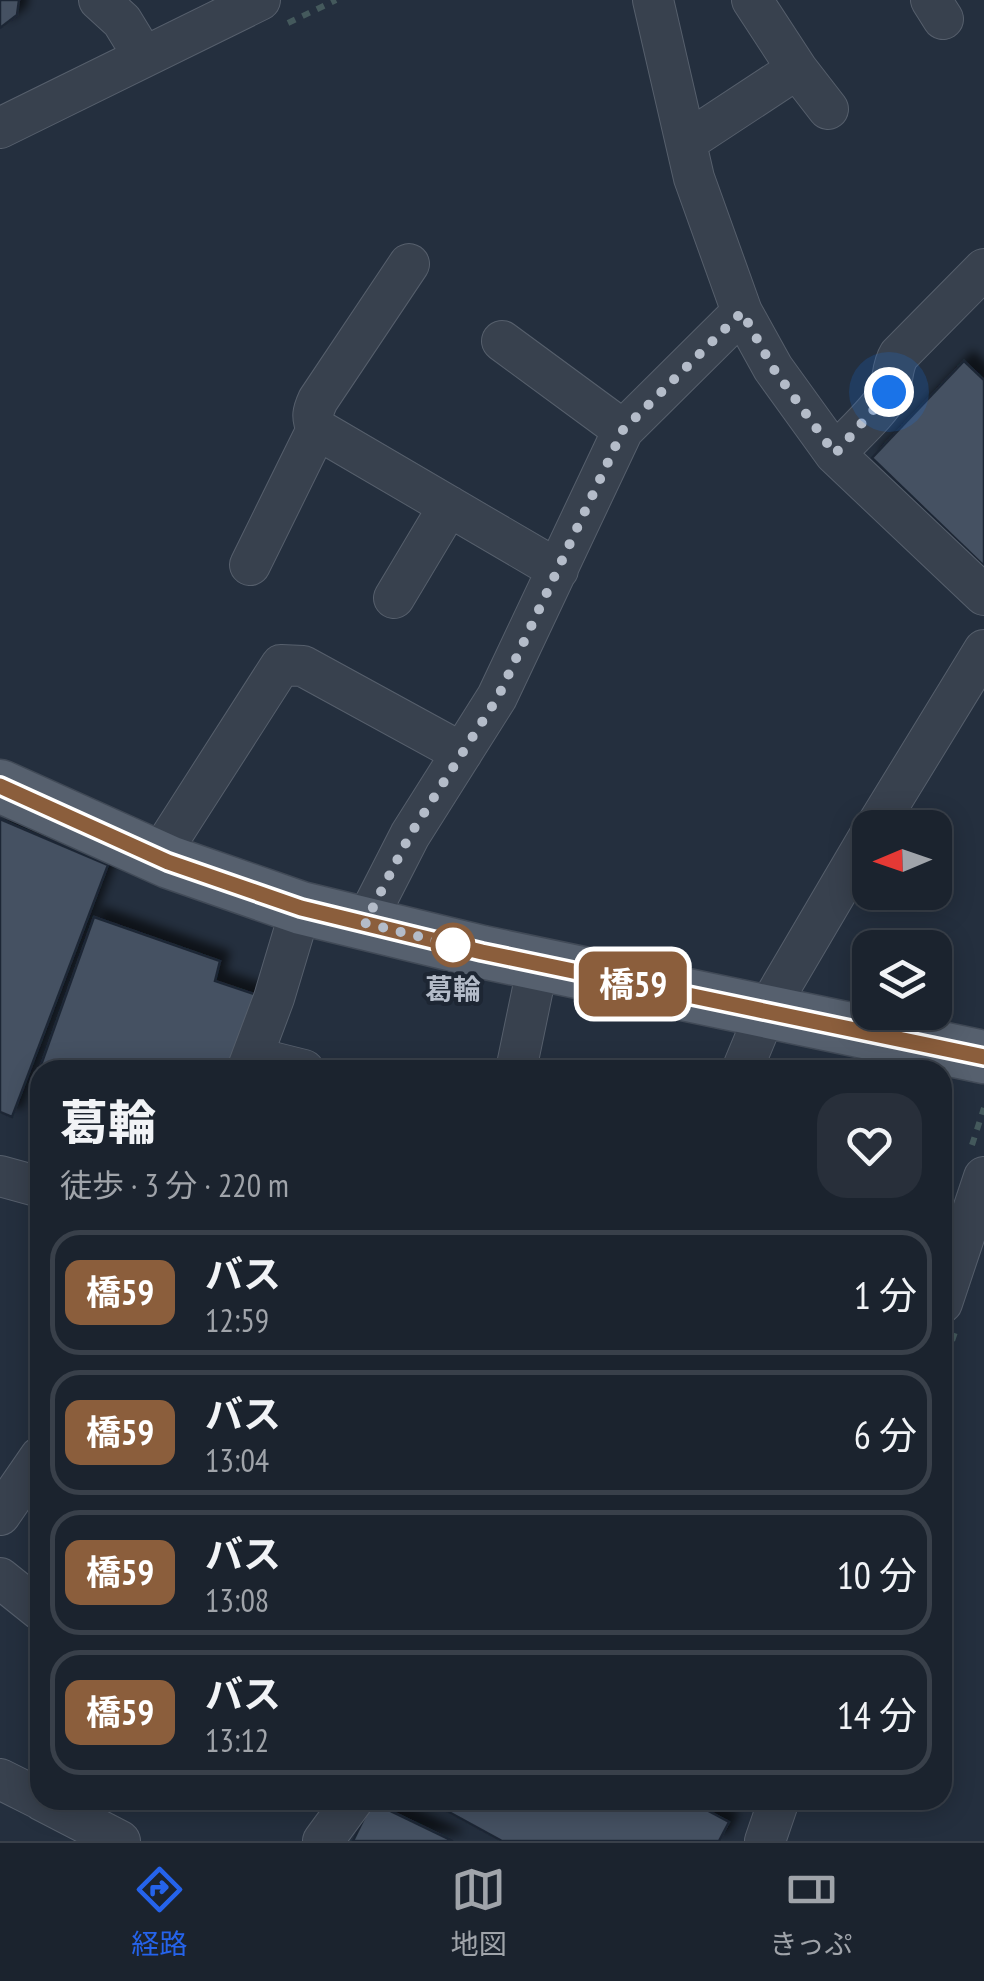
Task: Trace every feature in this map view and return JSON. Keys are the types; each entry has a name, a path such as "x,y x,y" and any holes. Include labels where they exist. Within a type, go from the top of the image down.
{"main road":[{"path":"0,786 158,858 301,908 538,964 984,1057"}],"street":[{"path":"99,0 122,21 144,57"},
{"path":"0,128 260,0"},
{"path":"652,0 694,178 742,312 773,368 835,454 984,595"},
{"path":"752,0 828,109"},
{"path":"686,142 797,69"},
{"path":"409,264 318,400 312,414 317,428 558,570"},
{"path":"835,454 886,398 898,356 984,269"},
{"path":"365,923 410,835 498,697 623,430 742,312"},
{"path":"502,341 623,430"},
{"path":"250,565 317,428"},
{"path":"394,598 450,506"},
{"path":"886,810 984,650"},
{"path":"158,858 280,665 303,666 462,753"},
{"path":"746,1060 766,1012 852,866"},
{"path":"251,1060 301,908"},
{"path":"518,1060 538,964"},
{"path":"0,1176 30,1184"},
{"path":"952,1273 984,1176"},
{"path":"0,1515 30,1472"},
{"path":"0,1578 30,1602"},
{"path":"0,1779 30,1794"},
{"path":"60,1810 120,1841"},
{"path":"323,1841 346,1810"},
{"path":"766,1841 776,1810"}],"building":[{"path":"0,0 19,0 17,15 0,28"},
{"path":"964,361 984,380 984,566 872,458"},
{"path":"0,819 108,865 34,1060 30,1060 12,1117 0,1112"},
{"path":"94,917 220,961 215,981 257,995 234,1060 43,1060"},
{"path":"368,1810 389,1810 453,1841 353,1841"},
{"path":"445,1810 707,1810 729,1822 719,1841 502,1841"}],"bus line":[{"name":"橋59","path":"0,786 168,862 301,908 482,952 984,1057"}],"place":[{"name":"葛輪","path":"453,945"}],"route":[{"path":"453,945 365,923 410,835 498,697 623,430 742,312 773,368 835,454 889,392"}]}
